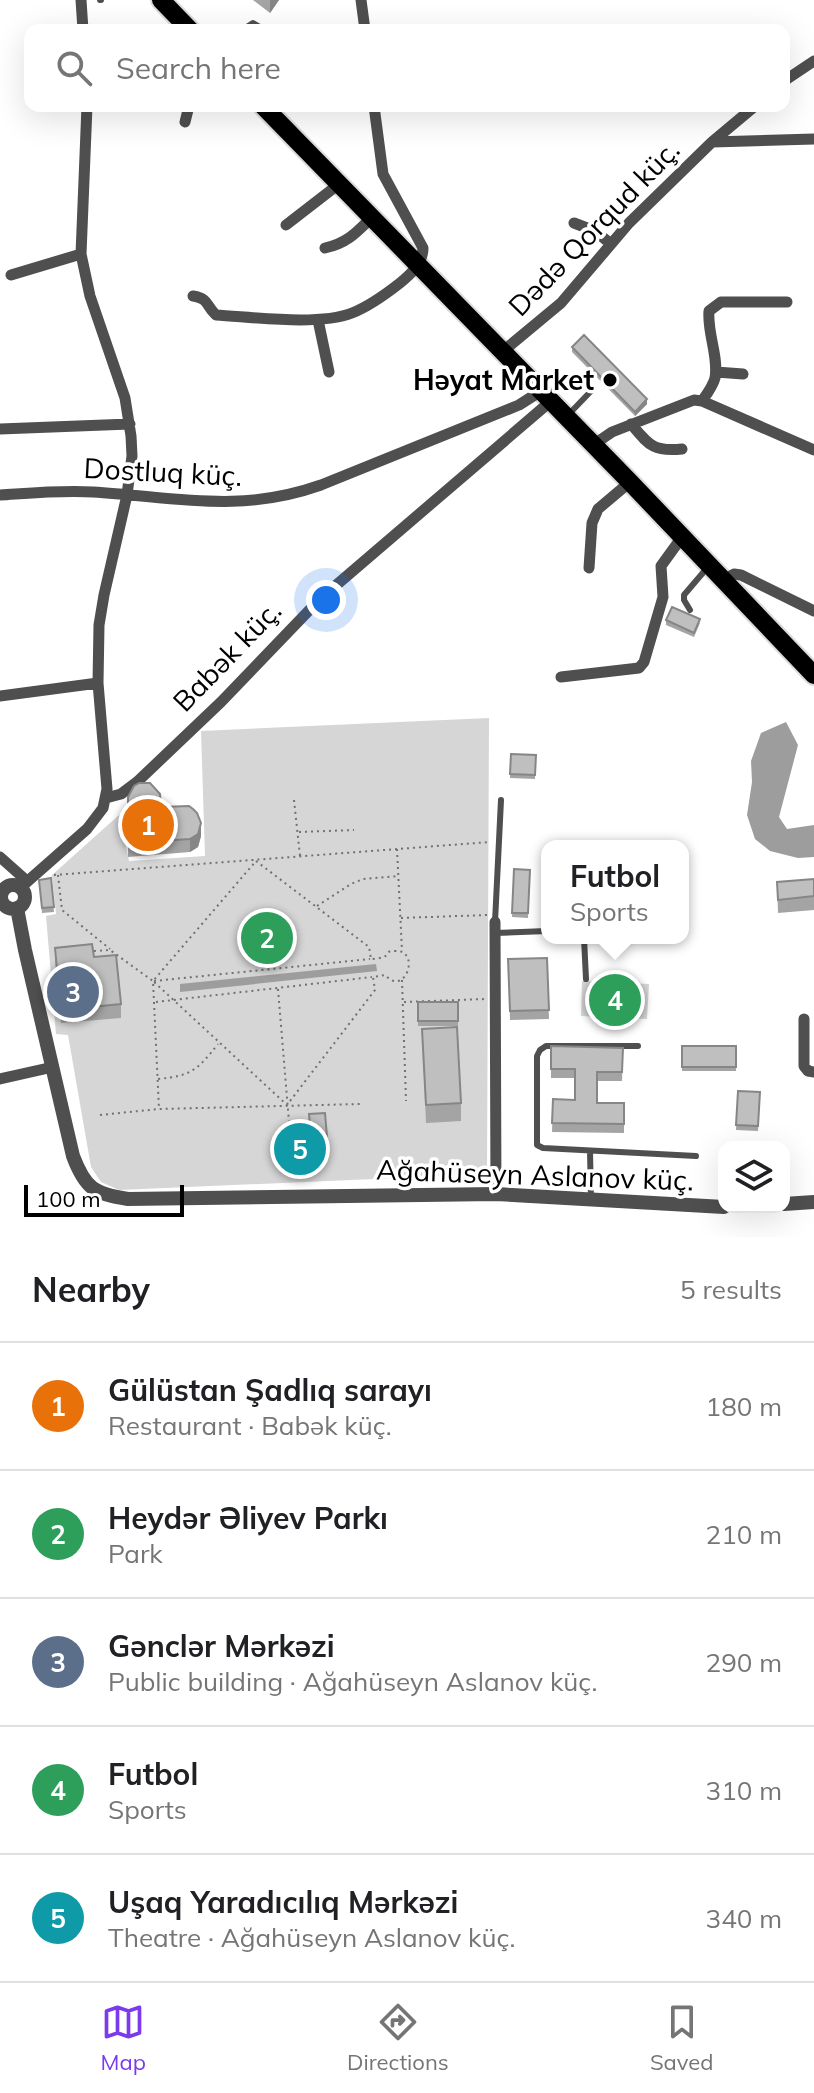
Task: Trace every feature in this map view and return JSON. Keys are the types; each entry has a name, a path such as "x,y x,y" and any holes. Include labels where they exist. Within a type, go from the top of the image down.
{"main road":[{"path":"161,0 184,24"},
{"path":"269,112 814,675"}],"street":[{"path":"81,0 83,24"},
{"path":"361,0 364,24"},
{"path":"790,77 814,61"},
{"path":"87,112 81,254 90,296 125,398 132,456 127,495 99,625 98,683 106,798"},
{"path":"185,122 188,112"},
{"path":"193,296 204,298 216,315 318,320 350,314 373,302 418,265 423,254 422,243 383,174 375,112"},
{"name":"Dədə Qorqud küç.","path":"502,352 561,303 629,223 712,142 748,112"},
{"path":"712,142 814,139"},
{"path":"286,225 339,184"},
{"path":"325,248 348,240 372,217"},
{"path":"574,223 595,231 611,244"},
{"path":"11,275 81,254"},
{"path":"702,401 715,382 716,372 709,311 728,302 787,302"},
{"path":"318,320 329,372"},
{"path":"716,372 743,374"},
{"name":"Dostluq küç.","path":"0,495 82,491 181,501 242,502 306,491 546,396"},
{"name":"Babək küç.","path":"24,884 87,829 99,815 106,798 121,794 137,782 221,702 311,607 546,396"},
{"path":"593,445 612,432 694,400 814,450"},
{"path":"0,429 130,424"},
{"path":"631,424 651,447 666,451 682,449"},
{"path":"589,568 592,523 598,509 630,482"},
{"path":"561,677 639,668 644,662 661,607 661,566 682,537"},
{"path":"723,580 734,574 741,575 814,611"},
{"path":"0,696 98,683"},
{"path":"0,857 24,884 25,899 22,905 10,909 4,906 0,900 4,889 24,884"},
{"name":"Ağahüseyn Aslanov küç.","path":"17,908 73,1156 80,1176 106,1196 128,1199 496,1194 718,1206"},
{"path":"495,923 496,1194"},
{"path":"804,1019 804,1066 814,1072"},
{"path":"0,1079 53,1067"},
{"path":"790,1204 814,1202"}],"lane":[{"path":"566,416 593,389"},
{"path":"690,610 684,595 709,565"},
{"path":"501,800 495,923 541,930"},
{"path":"584,944 586,979"},
{"path":"638,1046 546,1046 540,1050 537,1056 537,1145 543,1148 696,1156"},
{"path":"590,1151 591,1199"}],"path":[{"path":"294,800 300,857"},
{"path":"298,832 354,830"},
{"path":"52,875 499,842"},
{"path":"397,849 402,952"},
{"path":"256,861 369,947 371,959"},
{"path":"159,1109 153,981 256,861"},
{"path":"58,875 62,910 153,981 287,1105"},
{"path":"316,907 363,879 398,876"},
{"path":"400,918 495,923"},
{"path":"95,951 110,950"},
{"path":"153,981 383,958 396,950 402,952 410,966 408,973 395,981 385,975 154,1002"},
{"path":"287,1105 375,990 373,977"},
{"path":"402,979 406,1101"},
{"path":"278,988 290,1134"},
{"path":"403,1002 495,998"},
{"path":"158,1079 186,1075 200,1068 219,1043"},
{"path":"100,1115 159,1109 360,1104"}],"shaded area":[{"path":"489,718 487,1174 119,1190 101,1182 91,1167 68,1035 56,1034 46,916 56,914 52,875 119,815 129,861 205,856 201,731"},
{"path":"786,722 798,745 779,817 787,829 814,825 814,857 798,858 770,851 755,839 747,815 752,782 751,761 761,733"},
{"path":"376,964 377,971 180,992 180,984"},
{"path":"582,981 649,984 647,1019 581,1016"}],"building":[{"path":"584,335 647,399 635,412 572,347"},
{"path":"672,607 700,619 694,633 666,620"},
{"path":"511,754 536,755 535,775 510,774"},
{"path":"139,783 150,783 160,794 161,807 189,806 193,809 201,823 198,834 190,839 128,843 128,797"},
{"path":"514,869 530,870 528,913 512,913"},
{"path":"51,878 54,907 42,908 39,880"},
{"path":"814,879 814,896 778,900 777,882"},
{"path":"92,944 94,957 116,955 121,1004 61,1010 55,948"},
{"path":"547,958 549,1010 510,1011 508,959"},
{"path":"418,1002 458,1002 458,1021 418,1021"},
{"path":"457,1027 461,1103 426,1105 422,1029"},
{"path":"551,1046 623,1048 622,1072 597,1072 597,1103 624,1103 624,1124 552,1123 553,1099 575,1100 575,1069 551,1069"},
{"path":"682,1046 736,1046 736,1067 682,1067"},
{"path":"738,1091 760,1092 758,1126 736,1125"},
{"path":"325,1113 327,1137 310,1138 310,1145 295,1145 294,1127 310,1126 309,1114"}],"place":[{"name":"Həyat Market","path":"610,380"},
{"name":"Gülüstan Şadlıq sarayı","path":"148,825"},
{"name":"Heydər Əliyev Parkı","path":"267,938"},
{"name":"Gənclər Mərkəzi","path":"73,992"},
{"name":"Futbol","path":"615,1000"},
{"name":"Uşaq Yaradıcılıq Mərkəzi","path":"300,1149"}]}
